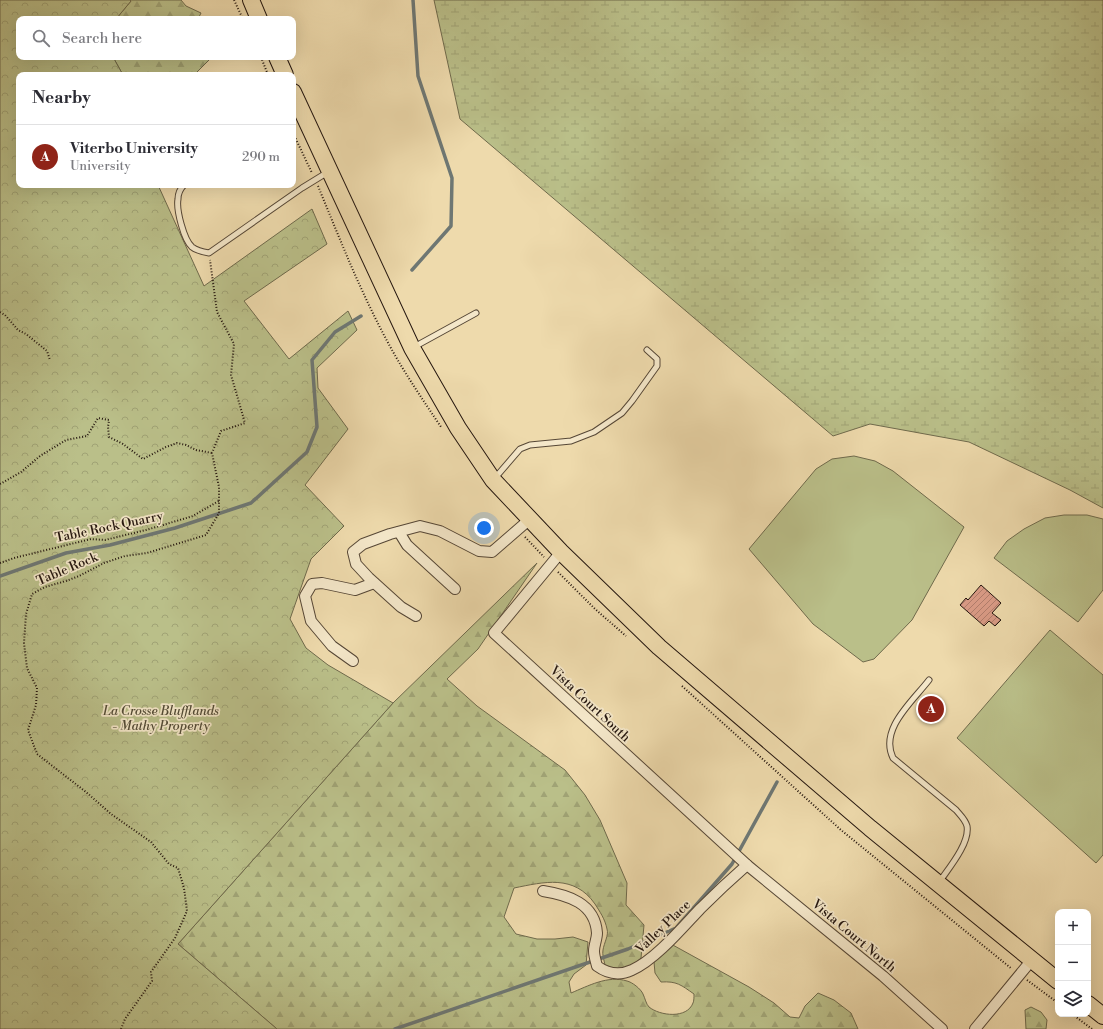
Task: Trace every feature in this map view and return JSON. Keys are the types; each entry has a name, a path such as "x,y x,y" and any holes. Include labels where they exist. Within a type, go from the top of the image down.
{"main road":[{"path":"251,0 258,16"},
{"path":"278,60 284,72"},
{"path":"296,101 300,113 329,171 412,348 458,428 493,480 561,552 659,647 870,828 1055,979"},
{"path":"1091,1006 1103,1016"}],"street":[{"path":"416,616 401,608 374,583 356,564 353,552 363,544 420,526 440,531 479,551 492,552 530,519"},
{"path":"399,532 407,545 456,589"},
{"name":"Vista Court South","path":"561,552 494,633 747,865"},
{"path":"353,661 332,646 311,621 305,596 312,584 322,583 355,590 374,583"},
{"name":"Valley Place","path":"543,891 563,895 575,900 588,910 595,923 597,934 594,951 597,966 605,972 612,974 622,973 631,971 643,964 661,948 710,898 747,865"},
{"name":"Vista Court North","path":"747,865 883,976 942,1029"},
{"path":"975,1029 1032,960"}],"lane":[{"path":"181,188 178,200 179,216 190,246 199,252 209,253 296,192 329,171"},
{"path":"412,348 476,313"},
{"path":"493,480 520,449 530,445 571,441 594,432 622,413 657,366 658,360 647,350"},
{"path":"930,680 897,720 891,734 890,743 891,752 894,758 956,810 962,816 967,825 965,838 961,849 938,884"}],"path":[{"path":"234,0 242,16"},
{"path":"262,60 267,72"},
{"path":"0,484 21,472 40,456 66,440 87,436 98,418 109,420 109,437 123,444 143,459 177,443 186,445 196,450 212,453 221,431 245,423 231,375 234,344 217,312 209,253"},
{"path":"0,312 5,315 18,330 26,334 47,351 50,360"},
{"name":"Table Rock","path":"121,1029 124,1020 152,981 152,972 175,938 187,911 184,888 178,868 169,864 151,842 111,814 86,792 37,754 28,730 36,705 37,688 27,668 24,643 26,614 32,594 45,586 66,581 104,563 125,556 147,553 206,535 219,513 219,487 212,453"},
{"name":"Table Rock Quarry","path":"0,563 90,539 105,540 146,530 193,516 219,501"},
{"path":"1076,1017 1092,1029"}],"green space":[{"name":"La Crosse Blufflands - Mathy Property","path":"0,0 130,0 131,1 118,16 16,16 16,60 115,60 121,72 16,72 16,188 159,188 204,286 312,209 327,244 244,301 289,359 348,311 357,330 317,368 318,388 348,429 305,485 344,526 311,559 290,619 306,648 328,665 393,703 178,944 277,1029 0,1029"},
{"path":"130,0 181,0 186,6 201,13 200,16 118,16 131,1"},
{"path":"434,0 1103,0 1103,508 1070,490 969,442 870,424 833,436 460,119"},
{"path":"115,60 209,60 197,72 121,72"},
{"path":"854,456 875,461 893,471 964,527 912,620 874,659 863,662 813,624 749,549 816,469 832,459"},
{"path":"1064,515 1087,515 1103,519 1103,590 1078,622 994,558 1007,541 1024,529 1045,518"},
{"path":"537,563 478,649 447,679 477,706 565,770 585,795 600,820 627,883 626,905 644,925 641,958 631,967 611,970 605,965 603,952 607,931 604,919 587,894 568,884 558,882 514,888 504,917 516,934 537,939 573,937 588,942 586,965 574,974 569,982 571,993 605,980 620,980 634,984 642,992 648,1006 654,1010 666,1014 679,1014 685,1012 693,1003 694,994 679,984 661,982 655,973 654,962 671,944 749,987 774,1003 790,1017 799,1018 805,1006 818,993 834,1000 851,1013 858,1029 277,1029 178,944 393,703"},
{"path":"1050,630 1103,675 1103,855 1096,863 957,738"},
{"path":"1031,1007 1041,1012 1047,1020 1046,1029 1026,1029 1025,1010"}],"building":[{"path":"981,585 1001,603 992,613 1001,620 995,626 989,621 984,626 960,605 966,598 968,600"}],"waterway":[{"path":"412,270 451,226 452,178 418,76 413,0"},
{"path":"0,576 66,553 110,545 175,528 251,503 307,452 317,427 312,360 335,332 361,316"},
{"path":"395,1029 628,949 676,928 732,864 777,782"}],"place":[{"name":"Viterbo University","path":"931,709"}]}
